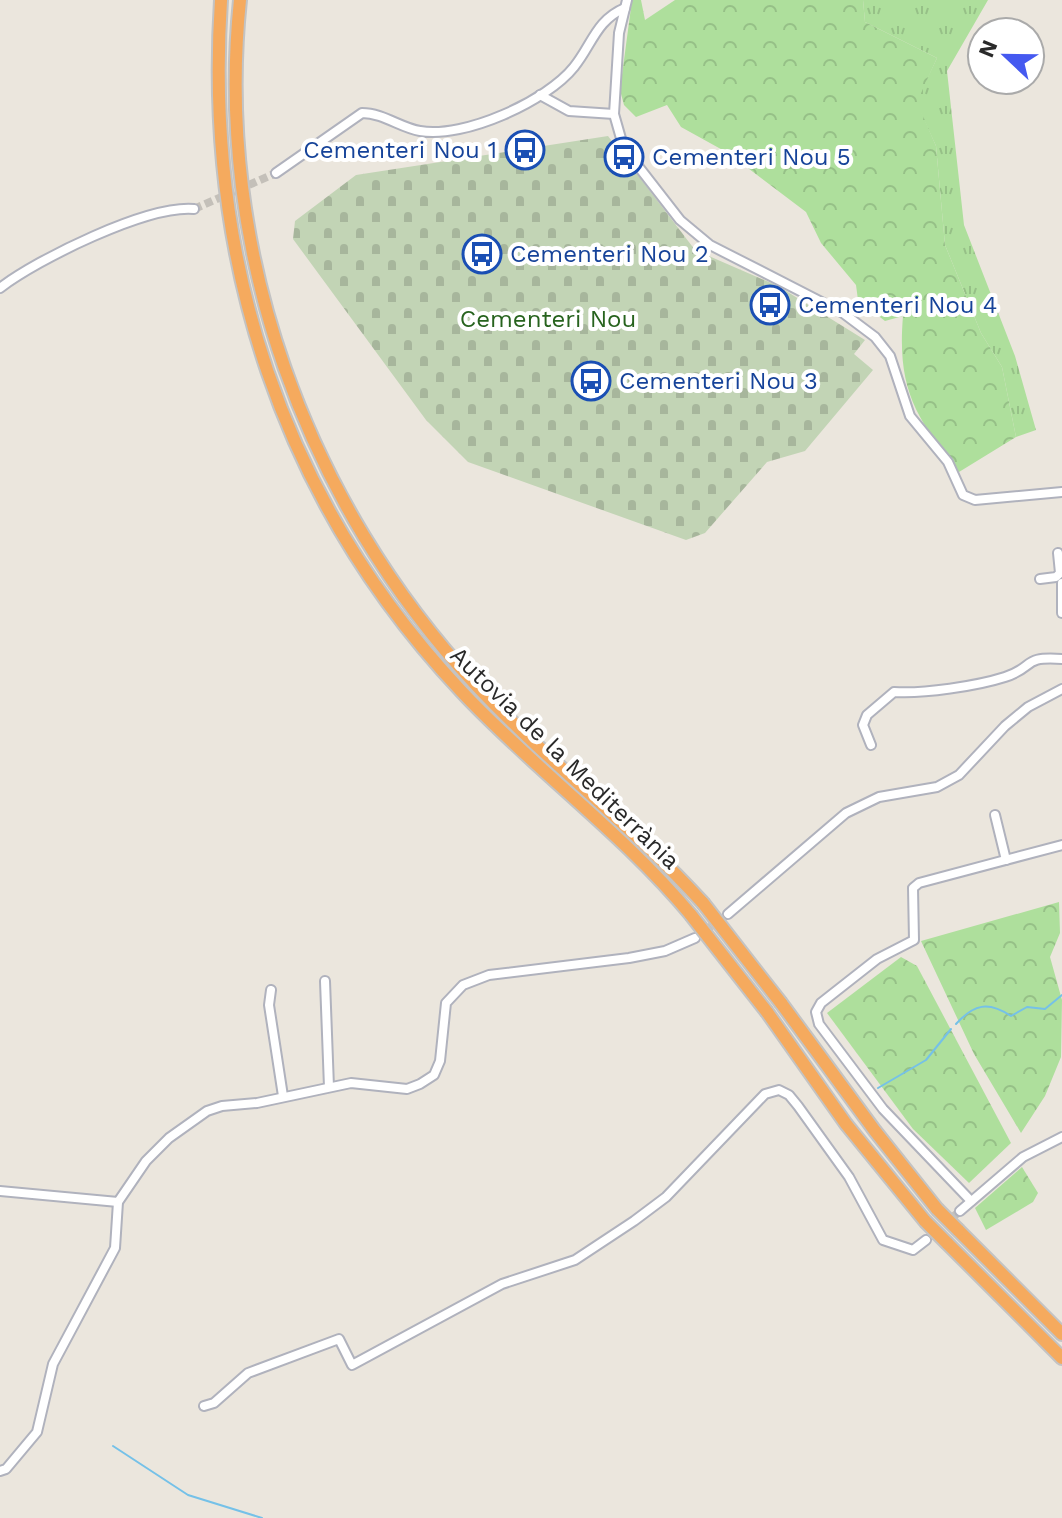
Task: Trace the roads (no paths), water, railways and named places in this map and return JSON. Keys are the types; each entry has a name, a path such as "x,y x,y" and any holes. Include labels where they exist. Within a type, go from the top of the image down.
{"highway":[{"name":"Autovia de la Mediterrània","path":"221,0 218,106 223,179 239,282 253,333 296,447 355,555 427,654 495,726 633,854 691,915 767,1012 846,1124 925,1221 1062,1358"},
{"name":"Autovia de la Mediterrània","path":"240,0 237,122 251,250 289,386 337,491 369,545 441,644 476,685 631,830 703,903 937,1209 1062,1334"}],"street":[{"path":"276,173 362,113 431,132 481,125 540,95 574,68 599,26 626,4"},
{"path":"626,4 616,63 614,114 622,142 680,220 710,245 843,313 875,337 890,356 910,416 948,462 963,495 975,500 1062,492"},
{"path":"540,95 569,111 614,114"},
{"path":"0,288 94,235 148,217 194,209"},
{"path":"1058,553 1062,613"},
{"path":"1040,579 1056,577 1061,580"},
{"path":"871,745 863,725 867,715 894,692 930,692 1004,678 1036,657 1062,659"},
{"path":"728,914 846,813 879,797 937,787 959,775 1028,707 1062,689"},
{"path":"995,815 1006,860"},
{"path":"971,1201 883,1109 819,1024 816,1012 821,1003 877,959 914,940 913,888 919,883 1062,845"},
{"path":"0,1471 6,1469 37,1432 53,1364 115,1248 118,1202 146,1161 169,1138 207,1111 351,1083 407,1089 434,1075 440,1061 446,1003 463,985 489,975 665,951 695,938"},
{"path":"325,981 329,1087"},
{"path":"271,990 269,1005 283,1096"},
{"path":"204,1406 214,1403 248,1373 339,1339 352,1365 502,1284 575,1260 666,1197 765,1094 779,1090 789,1095 849,1177 883,1240 913,1250 924,1242"},
{"path":"960,1211 1023,1157 1062,1137"},
{"path":"0,1191 118,1202"}],"waterway":[{"path":"956,1024 969,1012 982,1007 995,1008 1011,1016 1027,1007 1045,1009 1062,995"},
{"path":"878,1088 926,1060 951,1029"},
{"path":"113,1446 188,1495 262,1518"}],"tunnel":[{"path":"194,209 276,173"},
{"path":"695,938 728,914"},
{"path":"926,1240 960,1211"}],"place":[{"name":"Cementeri Nou 1","path":"525,150"},
{"name":"Cementeri Nou 5","path":"624,157"},
{"name":"Cementeri Nou 2","path":"482,254"},
{"name":"Cementeri Nou 4","path":"770,305"},
{"name":"Cementeri Nou 3","path":"591,381"}],"park label":[{"name":"Cementeri Nou","path":"548,319"}]}
